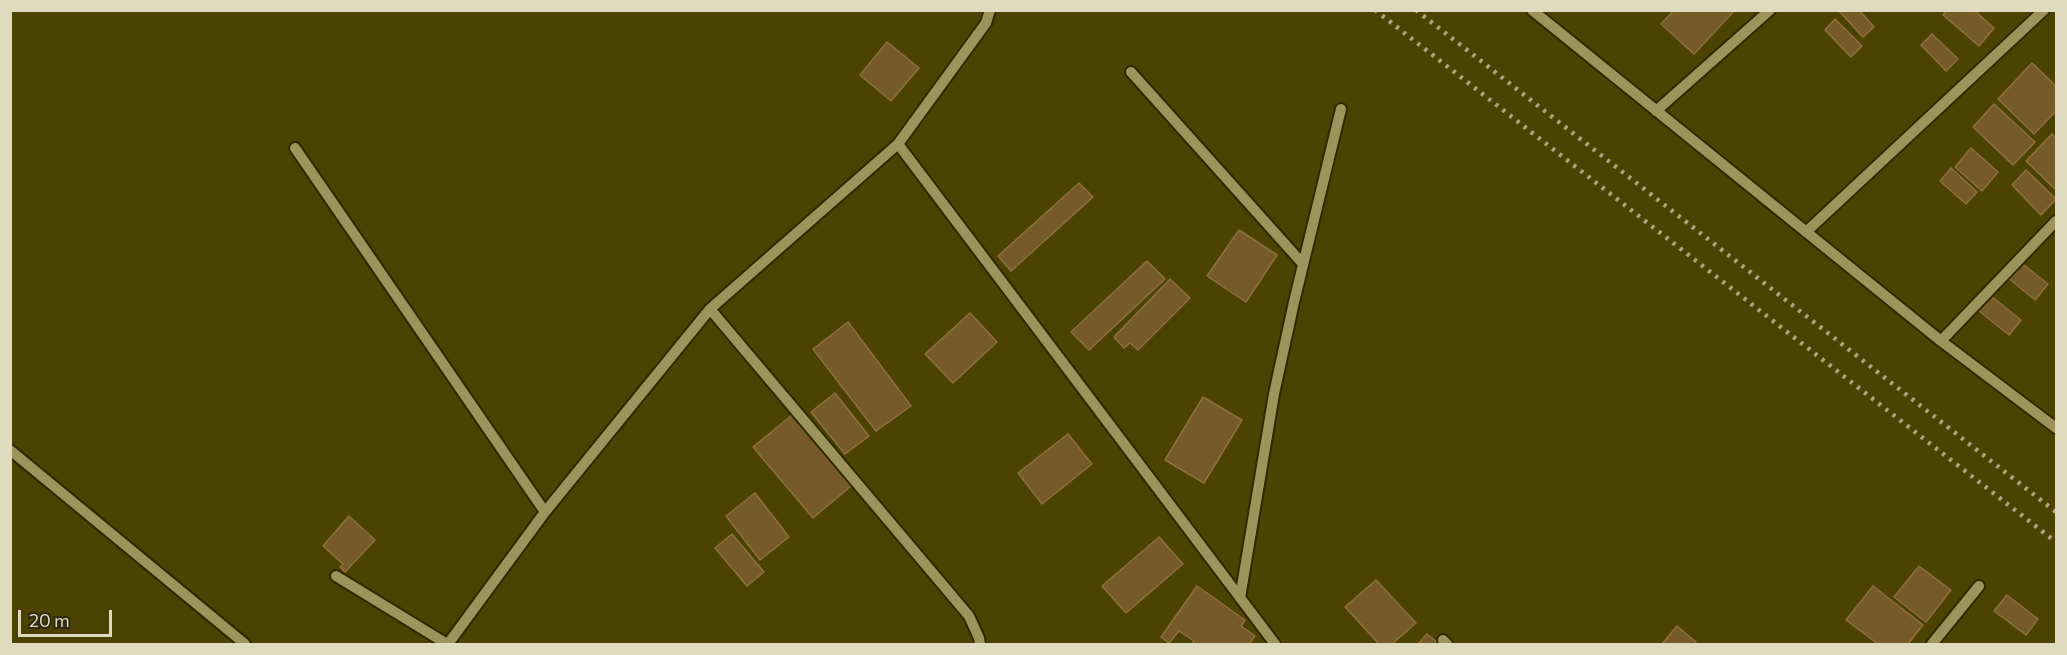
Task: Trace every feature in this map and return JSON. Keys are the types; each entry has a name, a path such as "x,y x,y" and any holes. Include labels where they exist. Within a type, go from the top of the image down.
{"street":[{"path":"336,576 447,645 545,512 710,309 898,144 986,23 990,10"},
{"path":"1532,10 1941,341 2056,428"},
{"path":"1656,111 1770,10"},
{"path":"1806,232 2044,10"},
{"path":"1131,72 1303,264"},
{"path":"1240,598 1274,394 1341,109"},
{"path":"898,144 1275,645"},
{"path":"295,148 545,512"},
{"path":"1941,341 2056,221"},
{"path":"710,309 969,616 980,638 980,645"},
{"path":"10,450 245,645"},
{"path":"1932,645 1979,586"}],"building":[{"path":"1674,10 1735,10 1694,54 1661,24"},
{"path":"1838,10 1859,10 1874,27 1863,37"},
{"path":"1947,10 1974,10 1994,28 1979,46 1943,15"},
{"path":"1835,19 1862,46 1851,57 1825,30"},
{"path":"1932,34 1958,59 1946,71 1921,45"},
{"path":"887,42 919,68 891,101 860,75"},
{"path":"2032,63 2056,86 2056,111 2034,134 1998,99"},
{"path":"1994,104 2035,142 2013,165 1973,127"},
{"path":"2052,134 2056,138 2056,190 2026,161"},
{"path":"1971,148 1998,172 1982,191 1955,167"},
{"path":"1951,168 1977,192 1966,204 1940,181"},
{"path":"2026,170 2056,199 2041,215 2012,185"},
{"path":"1079,183 1093,197 1011,271 998,256"},
{"path":"1239,230 1277,255 1246,302 1207,276"},
{"path":"1147,261 1165,279 1089,350 1071,332"},
{"path":"2020,262 2048,284 2035,300 2007,277"},
{"path":"1170,279 1190,298 1138,350 1130,343 1124,348 1114,337"},
{"path":"1991,296 2021,320 2009,335 1979,311"},
{"path":"970,313 997,342 953,383 925,354"},
{"path":"848,322 911,406 876,431 813,349"},
{"path":"835,393 869,436 845,454 811,412"},
{"path":"1203,397 1242,420 1204,483 1165,460"},
{"path":"792,415 851,486 813,518 753,447"},
{"path":"1068,434 1092,464 1042,504 1018,473"},
{"path":"755,493 789,537 760,560 726,516"},
{"path":"349,516 375,540 345,572 340,567 343,564 323,546"},
{"path":"732,534 764,572 747,586 715,548"},
{"path":"1159,537 1183,564 1126,613 1102,586"},
{"path":"1919,566 1951,590 1926,622 1894,597"},
{"path":"1376,580 1416,623 1392,644 1379,644 1345,607"},
{"path":"1197,586 1245,620 1241,626 1255,636 1249,644 1192,644 1194,641 1179,631 1169,643 1161,637"},
{"path":"1873,586 1923,625 1908,644 1878,644 1846,620"},
{"path":"2007,595 2038,619 2026,635 1994,611"},
{"path":"1677,626 1696,642 1694,644 1662,644"},
{"path":"1427,634 1439,644 1418,644"}],"railway":[{"path":"1375,10 2056,542"},
{"path":"1416,10 2056,512"}]}
